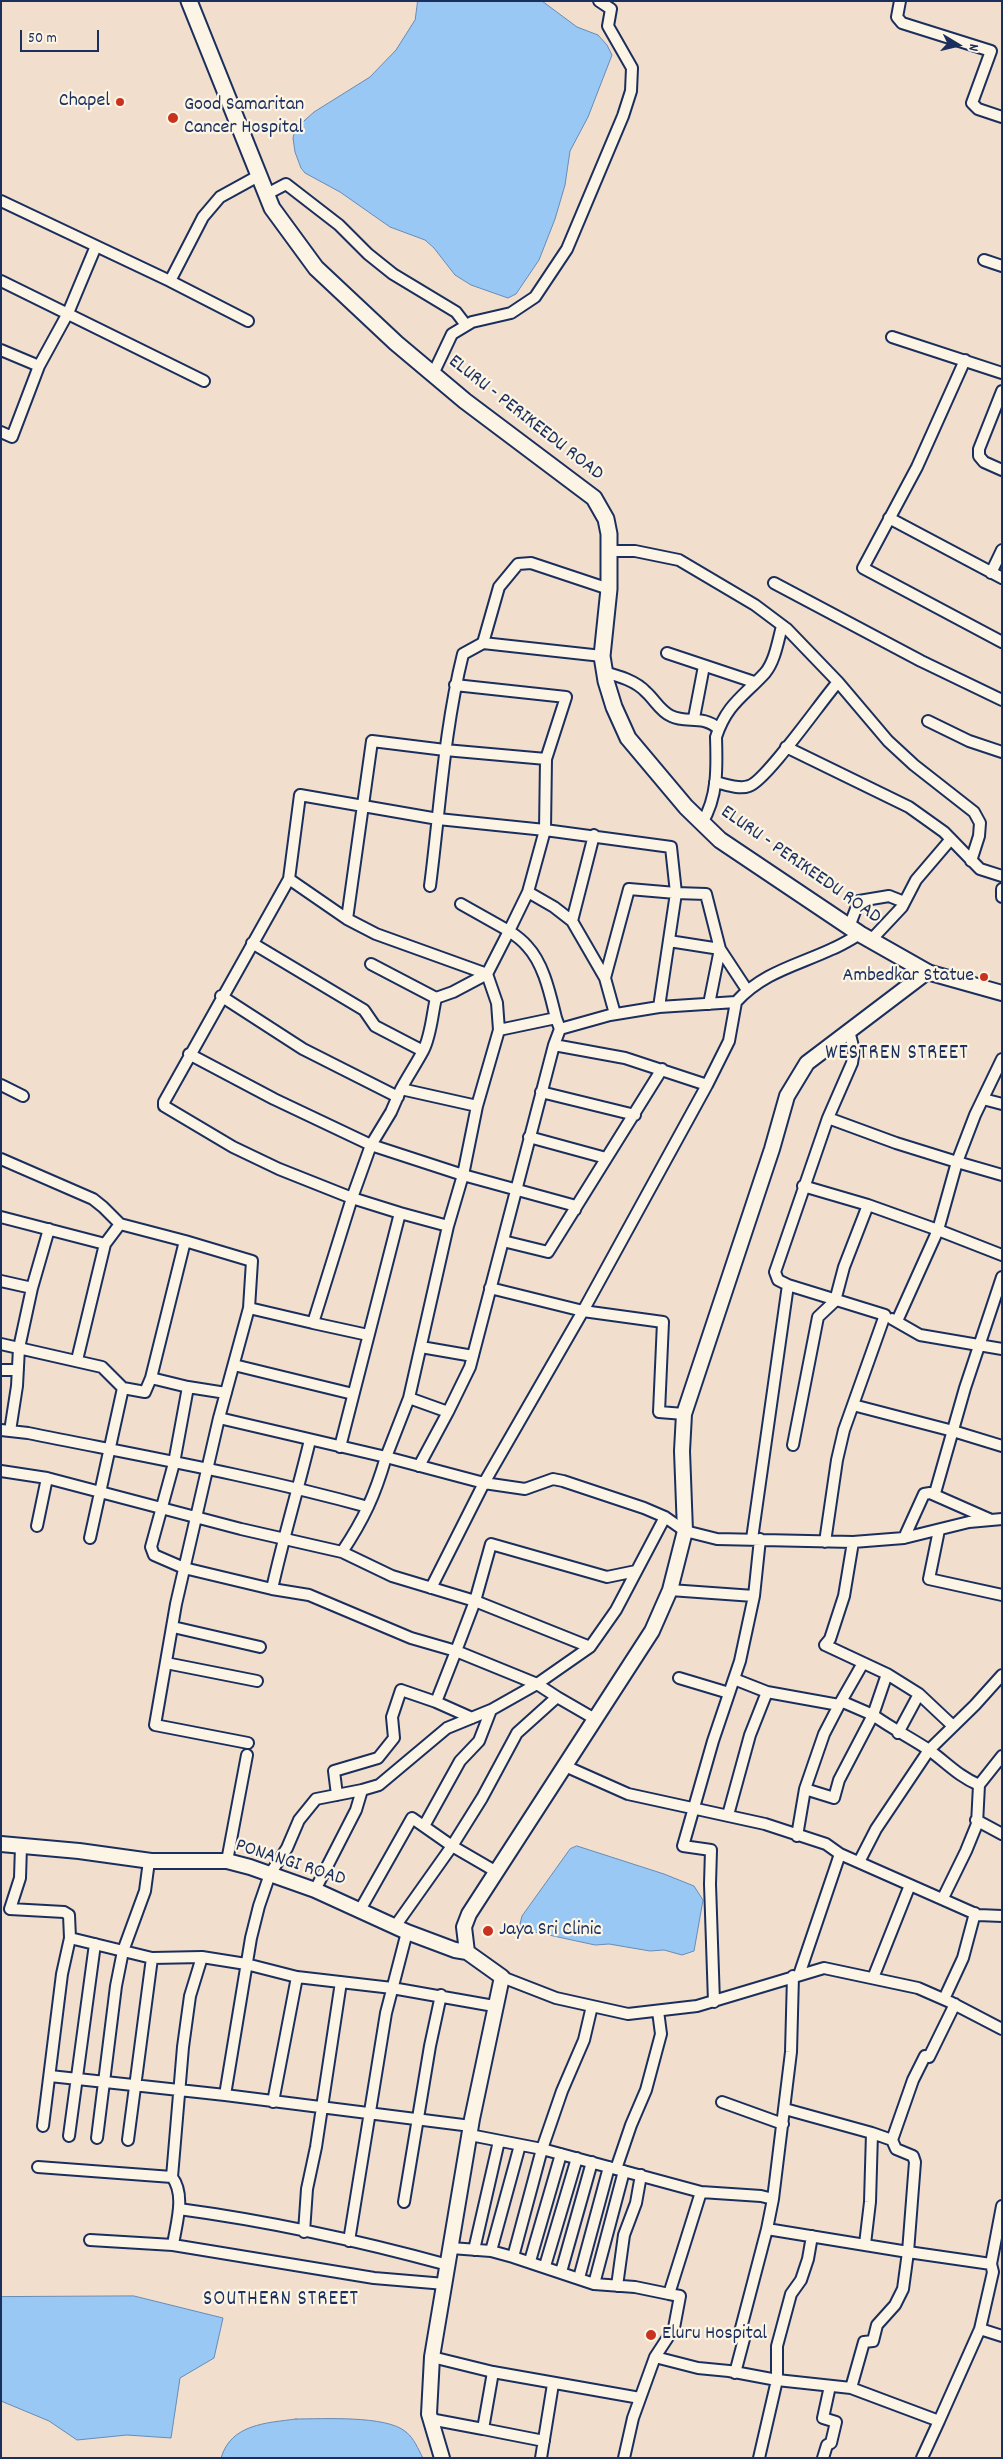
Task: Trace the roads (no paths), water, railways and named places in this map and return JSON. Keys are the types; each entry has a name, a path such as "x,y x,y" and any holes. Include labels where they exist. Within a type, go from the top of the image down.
{"main road":[{"name":"ELURU - PERIKEEDU ROAD","path":"189,1 272,208 316,268 396,343 433,374 594,498 606,519 609,534 609,589 602,656 604,672 614,707 628,738 652,769 720,840 860,934 927,972"},
{"path":"442,2458 430,2419 428,2400 432,2357 470,2131 494,2006 502,1984 502,1977 467,1952 464,1927 468,1914 652,1631 670,1590 685,1531 682,1451 684,1414 772,1149 787,1096 807,1063 927,972 1002,993"},
{"name":"PONANGI ROAD","path":"1,1844 78,1851 149,1861 227,1862 270,1874 315,1890 401,1928 455,1950 467,1952"}],"street":[{"path":"433,374 452,334 466,325 511,312 535,296 567,249 623,116 633,79 632,68 608,26 611,9 599,1"},
{"path":"900,1 897,17 902,23 1002,55"},
{"path":"991,51 972,103 978,109 1002,117"},
{"path":"170,281 204,218 220,197 260,175"},
{"path":"267,194 286,184 339,225 368,254 393,274 456,312 466,325"},
{"path":"1,201 170,281 248,321"},
{"path":"1,432 12,437 40,366 68,313 96,246"},
{"path":"984,260 1002,266"},
{"path":"1,281 204,381"},
{"path":"892,337 1002,373"},
{"path":"1,350 40,366"},
{"path":"965,360 948,403 863,568 1002,642"},
{"path":"1002,391 979,449 979,456 984,462 1002,470"},
{"path":"889,518 1002,578"},
{"path":"991,573 1002,550"},
{"path":"609,551 635,551 679,560 755,606 782,626 838,682 888,740 914,765 974,812 980,824 979,836 971,861"},
{"path":"483,643 499,587 518,564 531,563 609,589"},
{"path":"774,583 921,661 1002,700"},
{"path":"702,823 710,811 715,782 716,737 719,729 734,704 765,673 770,664 782,626"},
{"path":"430,886 445,750 455,685 463,654 483,643 602,656"},
{"path":"667,653 754,682"},
{"path":"694,718 704,666"},
{"path":"604,672 624,678 645,690 664,712 673,717 694,718 713,724 719,729"},
{"path":"715,782 741,787 752,785 786,747 838,682"},
{"path":"371,964 436,998 453,992 487,974 528,892 545,830 546,759 566,697 455,685"},
{"path":"928,721 969,741 1002,752"},
{"path":"346,919 372,741 546,759"},
{"path":"786,747 909,807 951,839 980,869 1002,876"},
{"path":"448,1226 352,1198 279,1170 248,1155 164,1106 164,1102 189,1054 289,880 300,795 438,819 545,830 671,847 676,893 659,1007"},
{"path":"572,921 594,836"},
{"path":"431,1588 484,1482 583,1311 707,1085 729,1041 736,1002 747,990 790,965 832,950 860,934 904,902 916,880 951,839"},
{"path":"289,880 346,919 400,944 487,974"},
{"path":"605,978 629,889 706,894 720,949 747,990"},
{"path":"1002,889 1002,897"},
{"path":"528,892 554,907 572,921 605,978 615,1014"},
{"path":"860,934 859,901 889,896 904,902"},
{"path":"419,1466 470,1367 515,1189 560,1029 549,989 540,967 528,946 509,931 461,904"},
{"path":"669,941 720,949"},
{"path":"252,943 364,1010 375,1026 423,1051"},
{"path":"708,1004 720,949"},
{"path":"342,1552 363,1520 409,1398 477,1106 499,1030 497,1003 487,974"},
{"path":"222,996 304,1049 400,1093 477,1106"},
{"path":"313,1323 352,1198 371,1145 400,1093 413,1065 423,1051 429,1034 436,998"},
{"path":"560,1029 615,1014 659,1007 736,1002"},
{"path":"499,1030 556,1018"},
{"path":"849,1031 854,1050 852,1063 828,1118 803,1186 775,1272 778,1280 897,1321 920,1335 1002,1349"},
{"path":"554,1045 625,1058 707,1085"},
{"path":"189,1054 274,1099 371,1145 462,1175 576,1206 575,1210"},
{"path":"897,1321 938,1230 957,1162 1002,1059"},
{"path":"503,1242 548,1252 662,1069"},
{"path":"1,1085 23,1096"},
{"path":"541,1092 634,1115"},
{"path":"983,1099 1002,1104"},
{"path":"828,1118 896,1143 1002,1175"},
{"path":"529,1137 606,1158"},
{"path":"1,1159 93,1200 120,1224 252,1260 249,1308 219,1418 195,1517 172,1627 155,1725 248,1743"},
{"path":"803,1186 868,1205 1002,1255"},
{"path":"793,1445 818,1317 835,1301 844,1267 868,1205"},
{"path":"340,1447 400,1213"},
{"path":"1,1218 105,1244"},
{"path":"77,1360 105,1244 120,1224"},
{"path":"50,1229 32,1288 19,1348 18,1370 6,1431 299,1488 368,1507"},
{"path":"1,1344 102,1366 123,1388 145,1392 151,1378 185,1241"},
{"path":"934,1493 979,1345 1002,1277"},
{"path":"1,1282 32,1288"},
{"path":"714,2002 710,1884 711,1850 683,1846 713,1741 734,1680 754,1596 756,1539 788,1285"},
{"path":"490,1288 583,1311 663,1322 659,1412 684,1414"},
{"path":"249,1308 368,1334"},
{"path":"825,1542 837,1460 844,1430 884,1316"},
{"path":"421,1347 473,1356"},
{"path":"234,1365 353,1394"},
{"path":"1,1370 18,1370"},
{"path":"151,1378 188,1387 226,1393"},
{"path":"188,1387 174,1463 151,1552 184,1568 272,1589 309,1595 411,1638 456,1651 537,1684 595,1719"},
{"path":"90,1538 123,1388"},
{"path":"409,1398 448,1412"},
{"path":"853,1405 1002,1446"},
{"path":"219,1418 386,1456 484,1482 525,1488 544,1481 562,1481 601,1492 665,1516 685,1531 717,1538 853,1542 904,1538 989,1519 1002,1519"},
{"path":"272,1589 283,1538 299,1488 310,1440"},
{"path":"1,1472 47,1478 99,1493 342,1552 392,1576 475,1601 590,1647"},
{"path":"37,1526 47,1478"},
{"path":"904,1538 924,1494 934,1493 989,1519"},
{"path":"225,2095 246,1964 259,1906 270,1874 287,1848 299,1820 316,1799 379,1785 447,1728 491,1710 537,1684 590,1647 616,1610 665,1516"},
{"path":"939,1530 929,1579 1002,1595"},
{"path":"853,1542 844,1596 830,1639 825,1645 888,1674 919,1694 953,1726"},
{"path":"436,1702 475,1601 491,1544 607,1577 636,1572"},
{"path":"670,1590 754,1596"},
{"path":"172,1627 260,1647"},
{"path":"166,1663 257,1681"},
{"path":"797,1836 805,1789 824,1734 863,1663"},
{"path":"805,1789 834,1798 842,1773 873,1715 888,1674"},
{"path":"859,1862 876,1829 929,1750 1002,1675"},
{"path":"679,1678 730,1693"},
{"path":"734,1680 768,1692 841,1704 873,1715 929,1750 962,1778 979,1785"},
{"path":"338,1794 334,1771 378,1758 394,1738 392,1717 401,1690 436,1702 472,1718"},
{"path":"728,1815 750,1735 768,1692"},
{"path":"898,1732 919,1694"},
{"path":"349,2241 401,1928 482,1798 517,1733 557,1697"},
{"path":"424,1826 460,1761 479,1741 491,1710"},
{"path":"227,1862 247,1755"},
{"path":"943,1898 966,1851 976,1820 979,1785 1002,1756"},
{"path":"565,1766 628,1794 728,1815 826,1844 840,1854 943,1898 975,1914 1002,1916"},
{"path":"315,1890 356,1810 362,1790"},
{"path":"360,1910 412,1818 452,1846 495,1871"},
{"path":"976,1820 1002,1834"},
{"path":"20,1846 20,1878 6,1908 64,1912 70,1916 71,1921 70,1938 62,1974 44,2126"},
{"path":"735,2373 744,2339 739,2338 740,2332 773,2199 791,2052 796,1976 840,1854"},
{"path":"97,2138 123,1951 145,1891 149,1861"},
{"path":"873,1978 910,1885"},
{"path":"944,1999 963,1958 975,1914"},
{"path":"70,1938 152,1958 202,1957 246,1964 297,1977 441,1995 494,2006"},
{"path":"69,2136 78,2081 83,2026 95,1944"},
{"path":"173,2245 179,2209 177,2183 172,2177 180,2090 190,1996 202,1957"},
{"path":"128,2140 152,1958"},
{"path":"502,1977 556,1998 628,2014 697,2006 824,1968 918,1988 955,2004 1002,2030"},
{"path":"273,2102 297,1977"},
{"path":"304,2232 307,2189 322,2108 341,1982"},
{"path":"404,2202 441,1995"},
{"path":"892,2140 913,2080 925,2056 929,2057 955,2004"},
{"path":"513,2257 542,2149 562,2092 584,2040 592,2006"},
{"path":"579,2278 631,2125 646,2090 661,2034 658,2011"},
{"path":"50,2076 78,2081 225,2095 417,2121 470,2131 499,2141 542,2149 701,2192 760,2196 773,2199"},
{"path":"722,2102 783,2124"},
{"path":"785,2109 892,2140 896,2148 913,2156 915,2162 903,2289 890,2311 877,2325 873,2341 864,2342 851,2388"},
{"path":"865,2244 870,2202 872,2133"},
{"path":"474,2250 499,2141"},
{"path":"491,2251 520,2145"},
{"path":"530,2261 561,2154"},
{"path":"545,2266 577,2158"},
{"path":"561,2272 592,2162"},
{"path":"38,2167 172,2177"},
{"path":"594,2284 616,2169"},
{"path":"617,2286 624,2234 636,2203 641,2175"},
{"path":"669,2294 701,2192"},
{"path":"922,2458 980,2329 995,2270 1002,2206"},
{"path":"179,2209 214,2213 349,2241 448,2265"},
{"path":"767,2229 865,2244 995,2270"},
{"path":"759,2458 777,2380 777,2346 791,2294 800,2280 808,2259 812,2236"},
{"path":"90,2240 173,2245 374,2278 445,2284"},
{"path":"451,2248 491,2251 530,2261 594,2284 635,2287 680,2296 674,2328 655,2357 633,2418 624,2458"},
{"path":"980,2329 1002,2336"},
{"path":"432,2357 553,2384 640,2398"},
{"path":"655,2357 698,2368 777,2380 851,2388 939,2421"},
{"path":"483,2429 493,2372"},
{"path":"541,2458 553,2384"},
{"path":"823,2458 827,2445 831,2443 836,2422 823,2418 830,2386"},
{"path":"430,2419 544,2441"}],"water":[{"path":"418,1 542,1 577,27 598,35 607,45 612,55 588,117 570,151 565,185 555,219 539,260 516,294 508,298 471,285 455,275 434,248 425,240 390,227 340,192 305,173 295,152 293,138 295,129 314,112 370,77 396,50 415,20"},
{"path":"577,1846 664,1874 694,1886 703,1900 694,1951 682,1955 664,1950 650,1951 609,1944 595,1945 521,1929 522,1916 570,1849"},
{"path":"134,2296 223,2318 214,2358 180,2378 171,2438 127,2435 77,2440 49,2421 1,2401 1,2297"},
{"path":"296,2419 354,2419 384,2423 406,2432 416,2444 423,2458 221,2458 226,2447 241,2432 262,2424"}],"place":[{"name":"Chapel","path":"120,102"},
{"name":"Good Samaritan Cancer Hospital","path":"173,118"},
{"name":"Ambedkar Statue","path":"984,977"},
{"name":"Jaya Sri Clinic","path":"488,1931"},
{"name":"Eluru Hospital","path":"651,2335"}],"district":[{"name":"WESTREN STREET","path":"897,1055"},
{"name":"SOUTHERN STREET","path":"281,2301"}]}
